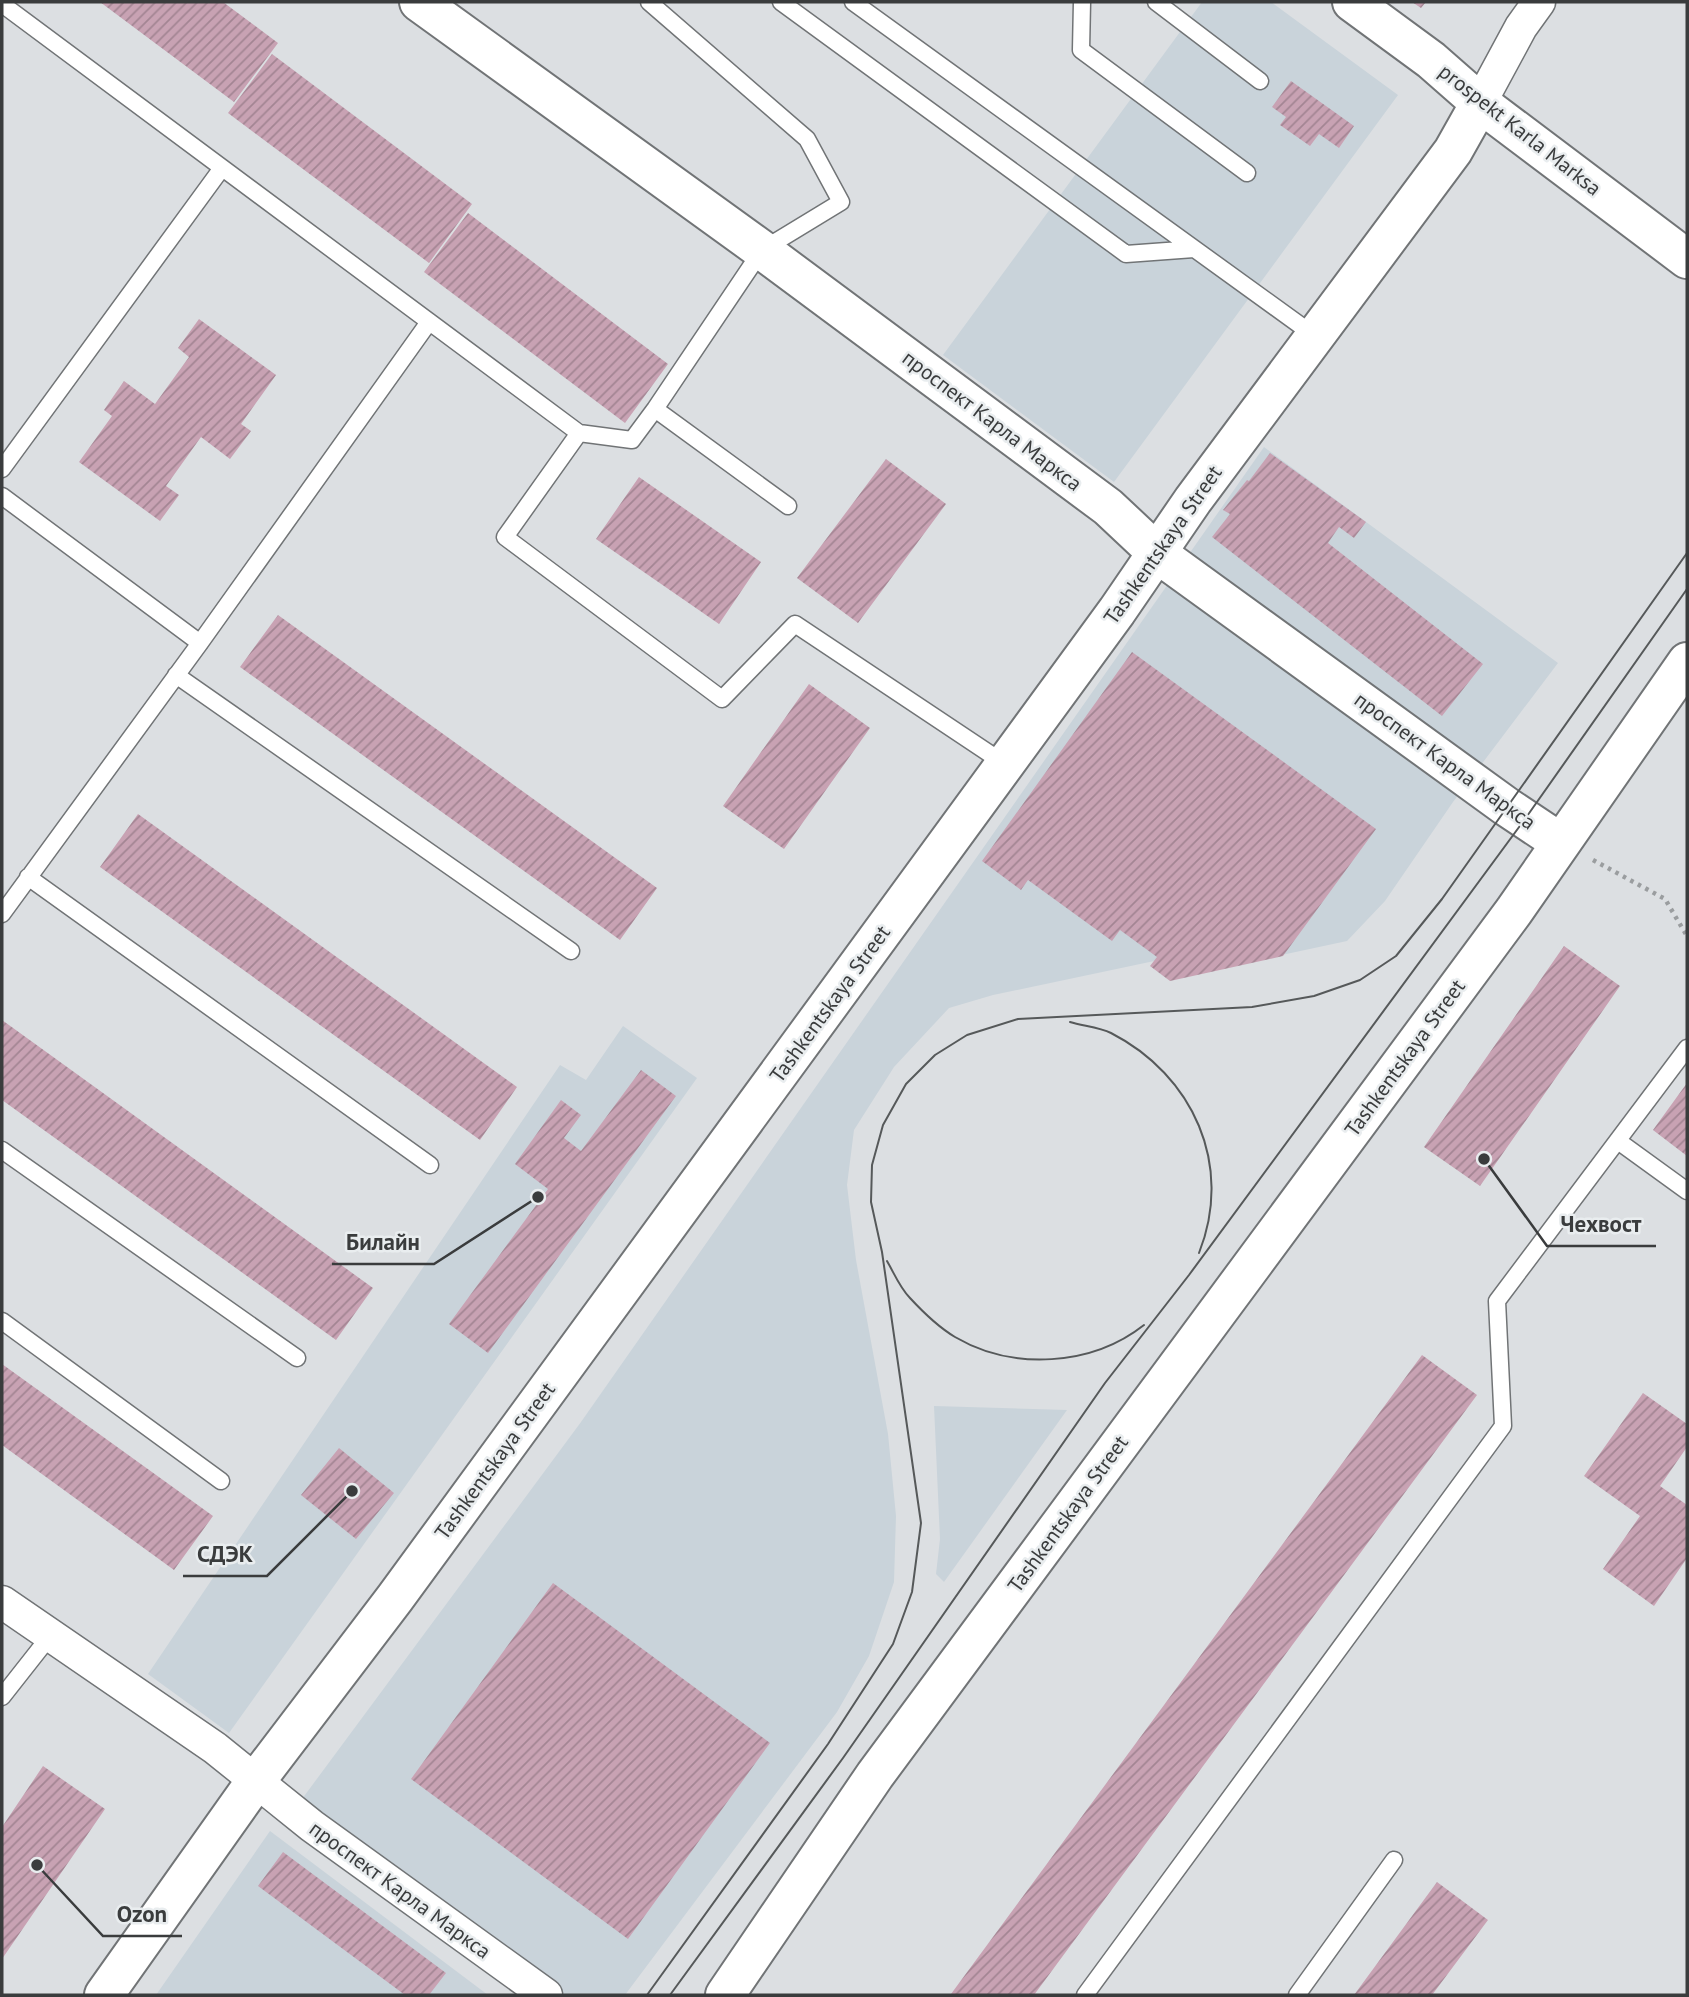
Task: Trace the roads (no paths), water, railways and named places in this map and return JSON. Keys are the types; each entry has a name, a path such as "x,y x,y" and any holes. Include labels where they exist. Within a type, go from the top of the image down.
{"main road":[{"name":"проспект Карла Маркса","path":"419,2 762,250 1108,507 1158,554 1507,807 1561,843"},
{"name":"prospekt Karla Marksa","path":"1352,2 1432,60 1479,103 1687,259"},
{"name":"Tashkentskaya Street","path":"104,1995 255,1782 395,1598 1158,554 1193,500 1453,151 1479,103"},
{"name":"Tashkentskaya Street","path":"725,1995 875,1775 1514,911 1687,662"}],"street":[{"name":"Tashkentskaya Street","path":"1479,103 1521,27 1539,2"},
{"name":"проспект Карла Маркса","path":"2,1602 215,1748 312,1826 546,1995"}],"lane":[{"path":"2,4 579,433 632,440 656,409 762,250 841,202 807,139 649,2"},
{"path":"781,2 1126,254 1194,249"},
{"path":"853,2 1315,336"},
{"path":"1082,2 1081,50 1247,173"},
{"path":"1156,2 1260,81"},
{"path":"2,469 222,168"},
{"path":"2,914 429,322"},
{"path":"656,409 788,506"},
{"path":"579,433 505,537 722,699 795,624 1005,764"},
{"path":"2,496 200,643"},
{"path":"176,675 571,951"},
{"path":"29,877 430,1165"},
{"path":"1085,1995 1503,1426 1497,1301 1687,1048"},
{"path":"1618,1141 1687,1191"},
{"path":"2,1150 297,1358"},
{"path":"2,1321 221,1481"},
{"path":"2,1697 50,1636"},
{"path":"1297,1995 1394,1860"}],"tram line":[{"path":"647,1995 828,1744 893,1644 912,1592 921,1523 882,1252 871,1202 872,1165 883,1125 906,1084 935,1055 967,1035 1018,1019 1252,1007 1314,996 1360,980 1396,956 1442,899 1687,553"},
{"path":"670,1995 843,1758 1105,1383 1189,1275 1525,819 1687,589"},
{"path":"1070,1022 1111,1033 1140,1051 1164,1073 1184,1098 1199,1126 1208,1156 1212,1187 1209,1220 1199,1253"},
{"path":"887,1261 906,1294 937,1324 955,1337 978,1348 1002,1355 1027,1359 1077,1356 1123,1339 1144,1325"}],"place":[{"name":"Чехвост","path":"1484,1159"},
{"name":"Билайн","path":"538,1197"},
{"name":"СДЭК","path":"352,1491"},
{"name":"Ozon","path":"37,1865"}]}
